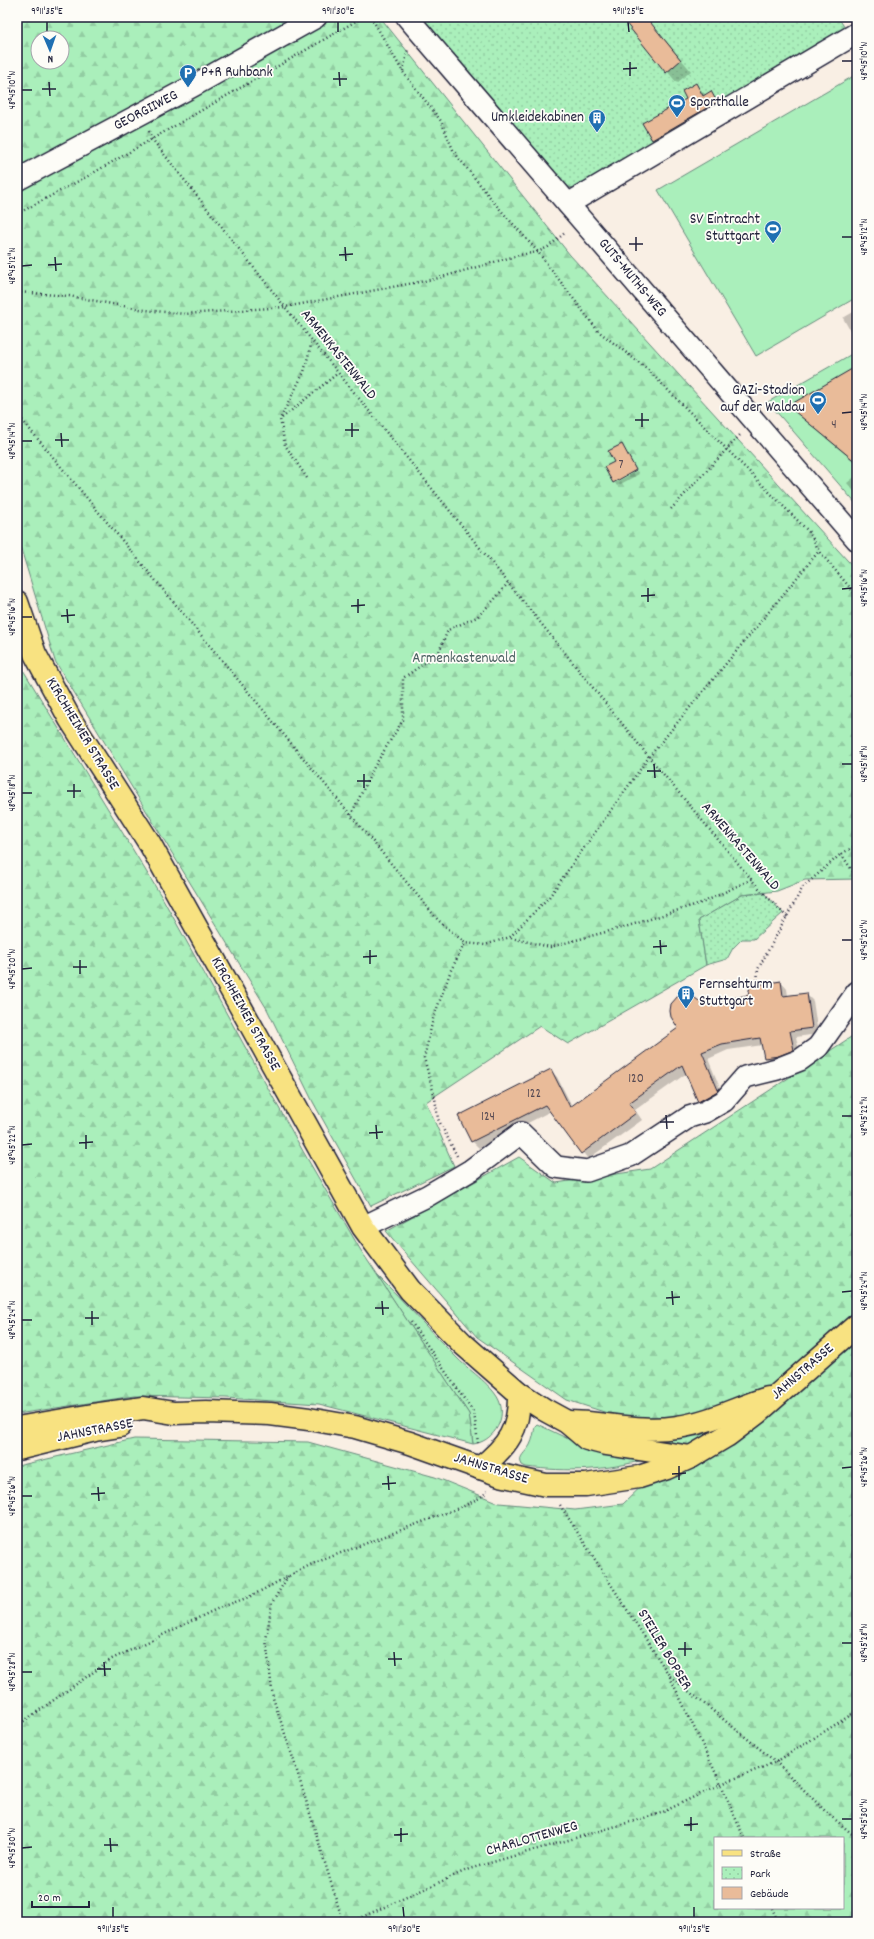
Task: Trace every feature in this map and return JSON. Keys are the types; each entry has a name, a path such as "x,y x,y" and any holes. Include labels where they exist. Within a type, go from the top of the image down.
{"main road":[{"name":"KIRCHHEIMER STRASSE","path":"17,602 35,654 70,719 150,844 363,1227 410,1290 463,1344 520,1393 545,1410 567,1422 587,1439 691,1457"},
{"name":"JAHNSTRASSE","path":"17,1428 143,1408 174,1413 234,1413 309,1419 355,1427 410,1443 500,1475 546,1484 586,1485 639,1477 667,1468 691,1457 728,1435 777,1395 857,1325"},
{"path":"480,1468 498,1454 507,1443 516,1425 520,1410 520,1393"},
{"name":"KIRCHHEIMER STRASSE","path":"567,1422 592,1422 618,1428 644,1430 677,1427 702,1422 745,1405 777,1395"},
{"name":"JAHNSTRASSE","path":"17,1449 95,1430 138,1423 174,1413"}],"street":[{"name":"GEORGIIWEG","path":"17,180 142,114 316,17"},
{"name":"GUTS-MUTHS-WEG","path":"407,17 857,540"},
{"path":"568,204 857,33"},
{"path":"363,1227 427,1196 466,1173 521,1133 556,1167 587,1171 630,1156 688,1117 705,1112 724,1101 745,1077 778,1069 800,1060 818,1047 857,992"}],"path":[{"path":"17,214 152,139 363,17"},
{"path":"371,17 403,72 441,121 454,152 538,252 598,332 646,368 810,533 819,551 857,596"},
{"name":"ARMENKASTENWALD","path":"142,114 152,139 285,307 649,757 752,879 787,917"},
{"path":"17,292 69,296 145,310 185,314 285,307 434,279 520,255 538,252 582,220"},
{"path":"307,478 285,445 280,419 304,372 312,340"},
{"path":"280,419 338,372"},
{"path":"17,414 438,920 465,943 485,945 510,937 549,897 649,757 819,551"},
{"path":"671,509 754,421"},
{"path":"351,815 374,768 403,720 403,678 438,654 448,630 477,617 508,583"},
{"path":"757,984 758,969 803,887 841,854 857,845"},
{"path":"841,854 857,877"},
{"path":"510,937 550,947 628,926 704,902 752,879"},
{"path":"465,943 451,970 433,1018 424,1058 435,1098 438,1119 466,1173"},
{"path":"406,1316 474,1413 480,1468"},
{"path":"17,1726 112,1658 219,1608 249,1597 312,1564 464,1506 483,1496 500,1475"},
{"name":"STEILER BOPSER","path":"546,1484 669,1675 722,1784 744,1837"},
{"path":"288,1576 272,1603 266,1640 273,1698 343,1922"},
{"path":"669,1675 776,1762 825,1810 857,1838"},
{"name":"CHARLOTTENWEG","path":"351,1922 468,1869 661,1813 722,1784 776,1762 857,1711"},
{"path":"772,1909 778,1922"}],"green space":[{"name":"Armenkastenwald","path":"17,17 380,17 570,255 857,571 857,879 805,880 777,891 742,895 699,920 706,965 568,1044 540,1026 426,1102 454,1166 371,1206 313,1102 267,1009 55,661 21,549 17,543"},
{"path":"421,17 838,17 848,33 581,189 568,187"},
{"name":"SV Eintracht Stuttgart","path":"857,74 857,297 756,356 658,190"},
{"name":"GAZi-Stadion auf der Waldau","path":"857,351 857,505 768,402"},
{"path":"17,660 163,899 304,1153 360,1249 469,1414 473,1444 319,1404 226,1398 134,1396 17,1414"},
{"path":"764,893 783,913 754,939 742,939 733,948 727,959 706,965 699,920 742,895"},
{"path":"857,1033 857,1922 17,1922 17,1466 134,1439 308,1442 435,1477 499,1503 575,1510 623,1504 678,1451 629,1420 567,1400 477,1337 386,1231 519,1157 556,1183 650,1169"},
{"path":"377,1275 463,1364 488,1385 497,1397 500,1403 501,1417 496,1430 486,1439 473,1444 469,1414"},
{"path":"537,1424 581,1445 646,1459 617,1466 572,1470 526,1467 522,1465 521,1457 530,1445 535,1426"}],"building":[{"path":"621,17 646,17 681,60 666,73"},
{"name":"Sporthalle","path":"696,83 703,96 711,91 717,102 652,140 642,123 686,99 682,91"},
{"path":"857,366 857,463 788,406"},
{"path":"622,444 636,470 613,483 604,467 614,462 608,451"},
{"path":"781,981 783,996 807,993 812,1028 790,1031 794,1050 779,1056 764,1058 760,1038 722,1044 702,1052 718,1090 716,1092 698,1102 682,1065 629,1103 636,1113 581,1154 545,1105 471,1142 458,1116 551,1069 570,1107 678,1028 671,1017 670,1011 671,1004 678,996 691,995 703,1004 748,995 750,986"}],"place":[{"name":"P+R Ruhbank","path":"188,88"},
{"name":"Sporthalle","path":"677,118"},
{"name":"Umkleidekabinen","path":"597,133"},
{"name":"SV Eintracht Stuttgart","path":"773,244"},
{"name":"GAZi-Stadion auf der Waldau","path":"818,415"},
{"name":"Fernsehturm Stuttgart","path":"686,1009"}]}
